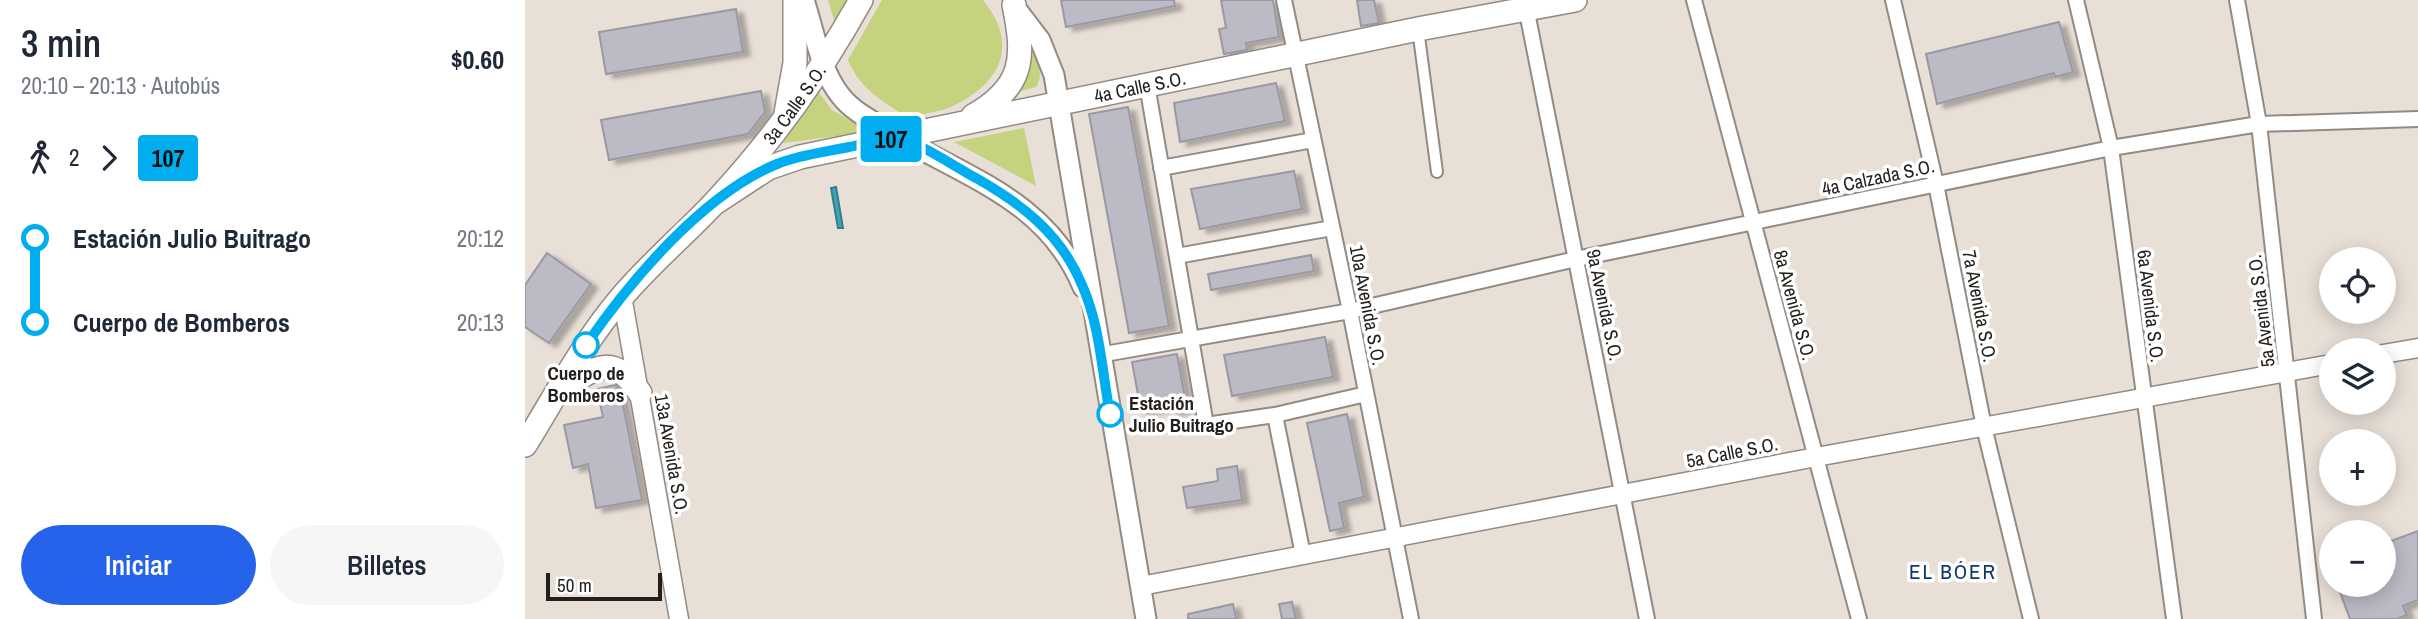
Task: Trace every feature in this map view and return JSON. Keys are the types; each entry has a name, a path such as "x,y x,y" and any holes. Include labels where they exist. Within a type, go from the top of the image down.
{"highway":[{"path":"784,123 795,63 795,0"},
{"name":"3a Calle S.O.","path":"716,202 784,123 825,65 861,0"},
{"name":"4a Calle S.O.","path":"716,202 768,168 789,159 900,138 1525,5 1575,0"},
{"path":"958,125 998,99 1016,75 1021,42 1011,3"},
{"path":"525,445 586,345 622,296 716,202"},
{"path":"556,396 588,372 614,367 627,373 640,393"}],"main road":[{"path":"804,0 833,85 848,105 900,138 1002,193 1034,215 1062,249 1082,284 1094,320"},
{"path":"1011,3 1048,54 1146,619"}],"street":[{"name":"10a Avenida S.O.","path":"1284,0 1350,311 1411,619"},
{"name":"8a Avenida S.O.","path":"1694,0 1859,619"},
{"name":"7a Avenida S.O.","path":"1893,0 1936,184 1984,427 2031,619"},
{"name":"6a Avenida S.O.","path":"2076,0 2111,148 2174,619"},
{"name":"5a Avenida S.O.","path":"2237,0 2259,124 2314,619"},
{"name":"9a Avenida S.O.","path":"1525,5 1625,493 1647,619"},
{"path":"1418,29 1437,172"},
{"path":"1147,85 1206,425 1275,415 1366,394"},
{"name":"4a Calzada S.O.","path":"1099,355 1350,311 1576,259 2111,148 2259,124 2418,119"},
{"path":"1161,168 1313,140"},
{"path":"1177,256 1332,229"},
{"name":"13a Avenida S.O.","path":"622,296 679,619"},
{"path":"2396,352 2418,348"},
{"name":"5a Calle S.O.","path":"1141,586 1816,457 2319,366"},
{"path":"1275,415 1303,555"}],"green space":[{"path":"828,0 848,0 835,23"},
{"path":"882,0 983,0 1000,31 1000,60 994,73 985,85 955,105 907,117 865,87 848,60"},
{"path":"1025,44 1040,70 1039,81 1036,87 1007,95"},
{"path":"817,90 832,110 869,132 783,143"},
{"path":"1024,128 1036,186 954,142"}],"water":[{"path":"836,187 843,228 838,228 831,188"}],"building":[{"path":"1061,0 1174,0 1175,6 1066,27"},
{"path":"1221,0 1273,0 1279,37 1246,43 1247,50 1224,54 1219,29 1226,28"},
{"path":"1357,0 1374,0 1379,23 1361,26"},
{"path":"736,9 743,52 606,74 599,32"},
{"path":"2059,22 2073,72 2055,77 2054,73 1937,104 1926,54"},
{"path":"1276,83 1285,121 1180,142 1174,103"},
{"path":"761,91 765,112 748,134 609,160 601,120"},
{"path":"1128,107 1169,326 1129,333 1089,114"},
{"path":"1294,171 1302,209 1200,229 1191,189"},
{"path":"547,253 591,284 549,343 525,327 525,285"},
{"path":"1311,255 1314,271 1211,290 1208,274"},
{"path":"1325,337 1333,377 1232,396 1224,355"},
{"path":"1177,354 1187,409 1172,411 1171,406 1141,411 1132,362"},
{"path":"615,385 620,390 642,500 596,508 588,464 573,468 564,425 603,417 597,389"},
{"path":"1347,414 1364,497 1339,503 1344,528 1330,531 1307,423"},
{"path":"1237,466 1242,500 1187,508 1183,487 1218,481 1217,469"},
{"path":"2418,531 2418,600 2403,606 2407,615 2397,619 2350,619 2342,597 2396,597 2396,539"},
{"path":"1292,602 1296,619 1282,619 1279,604"},
{"path":"1233,604 1236,619 1188,619 1188,614"}],"bus line":[{"name":"107","path":"586,345 622,296 658,257 716,202 750,178 789,159 900,138 1002,193 1034,215 1050,232 1082,284 1094,320 1110,414"}],"place":[{"name":"Cuerpo de Bomberos","path":"586,345"},
{"name":"Estación Julio Buitrago","path":"1110,414"}],"district":[{"name":"EL BÓER","path":"1953,572"}]}
